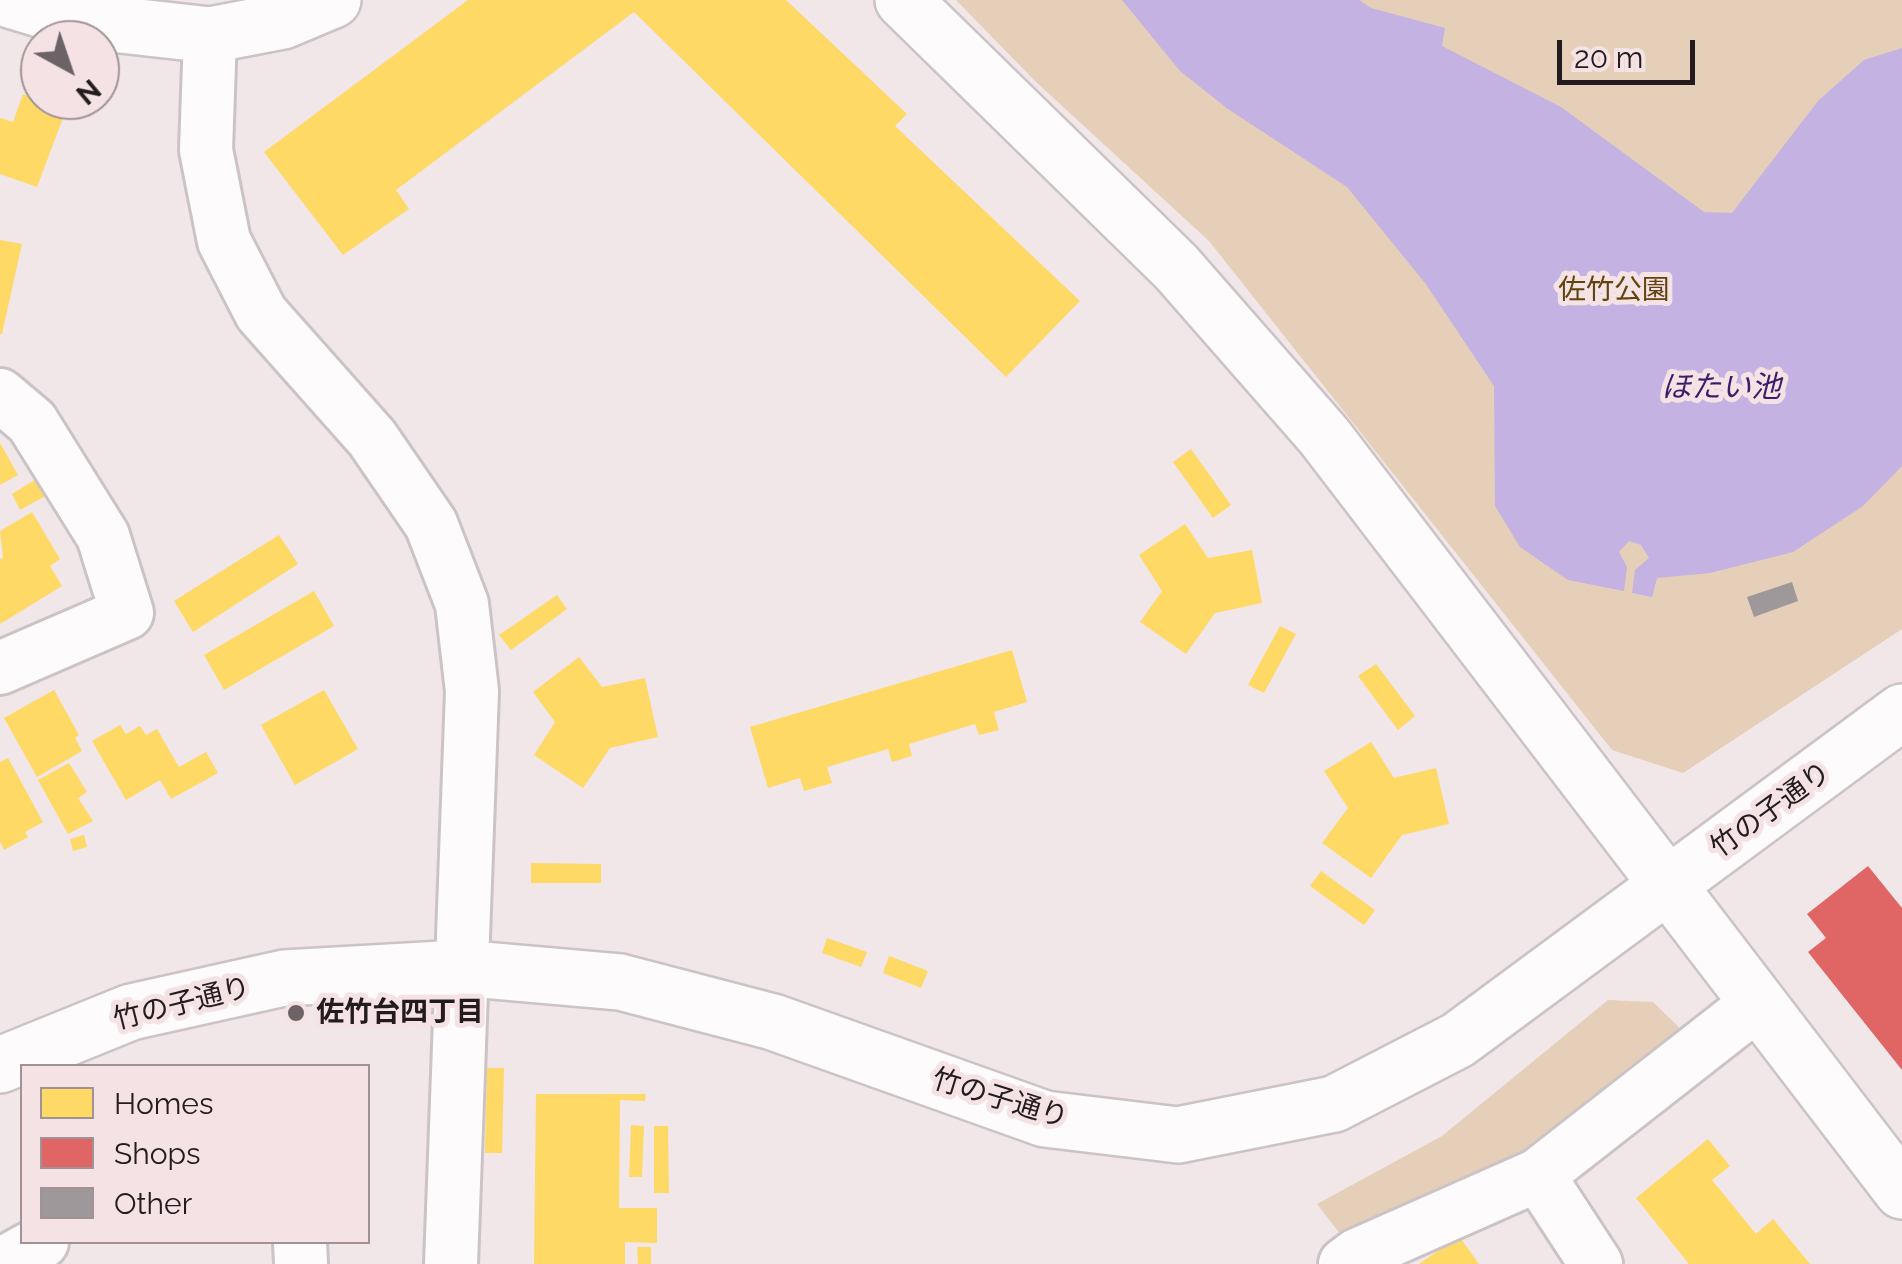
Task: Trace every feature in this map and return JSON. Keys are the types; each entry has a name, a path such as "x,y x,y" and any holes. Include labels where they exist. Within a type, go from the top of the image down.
{"street":[{"path":"10,0 76,20 210,35 283,20 332,0"},
{"path":"904,0 1176,267 1324,436 1902,1191"},
{"path":"210,35 206,150 224,241 261,313 372,438 431,524 462,604 472,691 451,1264"},
{"path":"0,396 32,422 103,536 127,613 0,668"},
{"name":"竹の子通り","path":"0,1065 131,1012 284,978 460,968 620,982 773,1022 1045,1118 1178,1135 1334,1104 1458,1040 1902,712"},
{"path":"1345,1264 1356,1255 1538,1175 1758,1004"},
{"path":"1538,1175 1596,1264"},
{"path":"2,1264 38,1244"}],"green space":[{"name":"佐竹公園","path":"956,0 1902,0 1902,629 1683,773 1612,750 1209,241 1035,81"},
{"path":"1608,1000 1653,1002 1686,1034 1538,1150 1344,1239 1317,1204 1442,1136"}],"water":[{"name":"ほたい池","path":"1122,0 1359,0 1371,8 1445,28 1442,46 1561,107 1704,212 1732,213 1818,101 1864,60 1902,48 1902,466 1863,506 1793,552 1710,573 1657,578 1652,597 1632,593 1635,570 1649,558 1641,545 1629,541 1619,552 1627,567 1624,591 1568,580 1520,547 1495,506 1494,386 1425,283 1347,187 1228,109 1180,71"}],"building: Homes":[{"path":"468,0 786,0 907,114 895,126 1080,301 1006,377 634,12 396,190 409,209 343,255 264,152"},
{"path":"20,102 20,120 62,120 37,187 0,174 0,118 13,122"},
{"path":"0,240 22,244 2,334 0,334"},
{"path":"0,443 18,475 0,485"},
{"path":"1191,449 1231,505 1213,518 1173,462"},
{"path":"38,478 49,494 20,510 12,494"},
{"path":"32,512 60,559 50,566 62,586 0,624 0,531"},
{"path":"1185,524 1208,558 1252,550 1262,603 1215,613 1186,654 1140,622 1162,591 1139,555"},
{"path":"279,535 298,564 193,632 174,601"},
{"path":"314,591 334,626 224,690 204,655"},
{"path":"557,595 567,609 511,650 499,635"},
{"path":"1280,626 1296,634 1264,693 1248,685"},
{"path":"1012,650 1027,702 994,712 999,730 979,735 975,724 909,744 912,756 892,762 888,749 827,767 832,783 804,791 800,778 768,788 750,727"},
{"path":"579,657 602,687 645,678 658,737 610,748 583,788 534,755 555,722 533,692"},
{"path":"1376,664 1415,716 1398,730 1358,676"},
{"path":"54,690 79,735 75,738 82,751 37,777 4,718"},
{"path":"324,690 358,749 295,785 261,725"},
{"path":"120,725 126,734 140,726 146,735 157,729 179,767 206,752 218,773 171,799 160,780 126,800 92,741"},
{"path":"1371,742 1394,778 1436,768 1449,824 1402,835 1371,878 1322,843 1348,808 1324,771"},
{"path":"8,758 43,822 25,832 28,837 4,850 0,842 0,762"},
{"path":"69,763 87,792 78,798 93,821 68,834 38,780"},
{"path":"84,835 87,847 73,851 70,839"},
{"path":"531,863 601,864 601,883 531,883"},
{"path":"1321,871 1375,910 1364,925 1310,886"},
{"path":"827,938 867,952 861,967 822,953"},
{"path":"889,956 928,971 921,988 883,973"},
{"path":"487,1068 504,1068 502,1153 485,1153"},
{"path":"536,1094 646,1094 645,1101 620,1100 619,1208 657,1208 657,1243 625,1242 625,1264 534,1264"},
{"path":"631,1125 644,1126 642,1177 629,1177"},
{"path":"654,1126 668,1126 669,1193 654,1193"},
{"path":"1708,1139 1730,1166 1712,1180 1756,1234 1773,1219 1810,1264 1689,1264 1636,1198"},
{"path":"1459,1236 1479,1264 1419,1264"},
{"path":"637,1247 651,1247 651,1264 638,1264"}],"building: Shops":[{"path":"1868,866 1902,908 1902,1070 1808,952 1826,938 1807,914"}],"building: Other":[{"path":"1792,582 1798,601 1754,617 1747,597"}],"place":[{"name":"佐竹台四丁目","path":"296,1013"}]}
